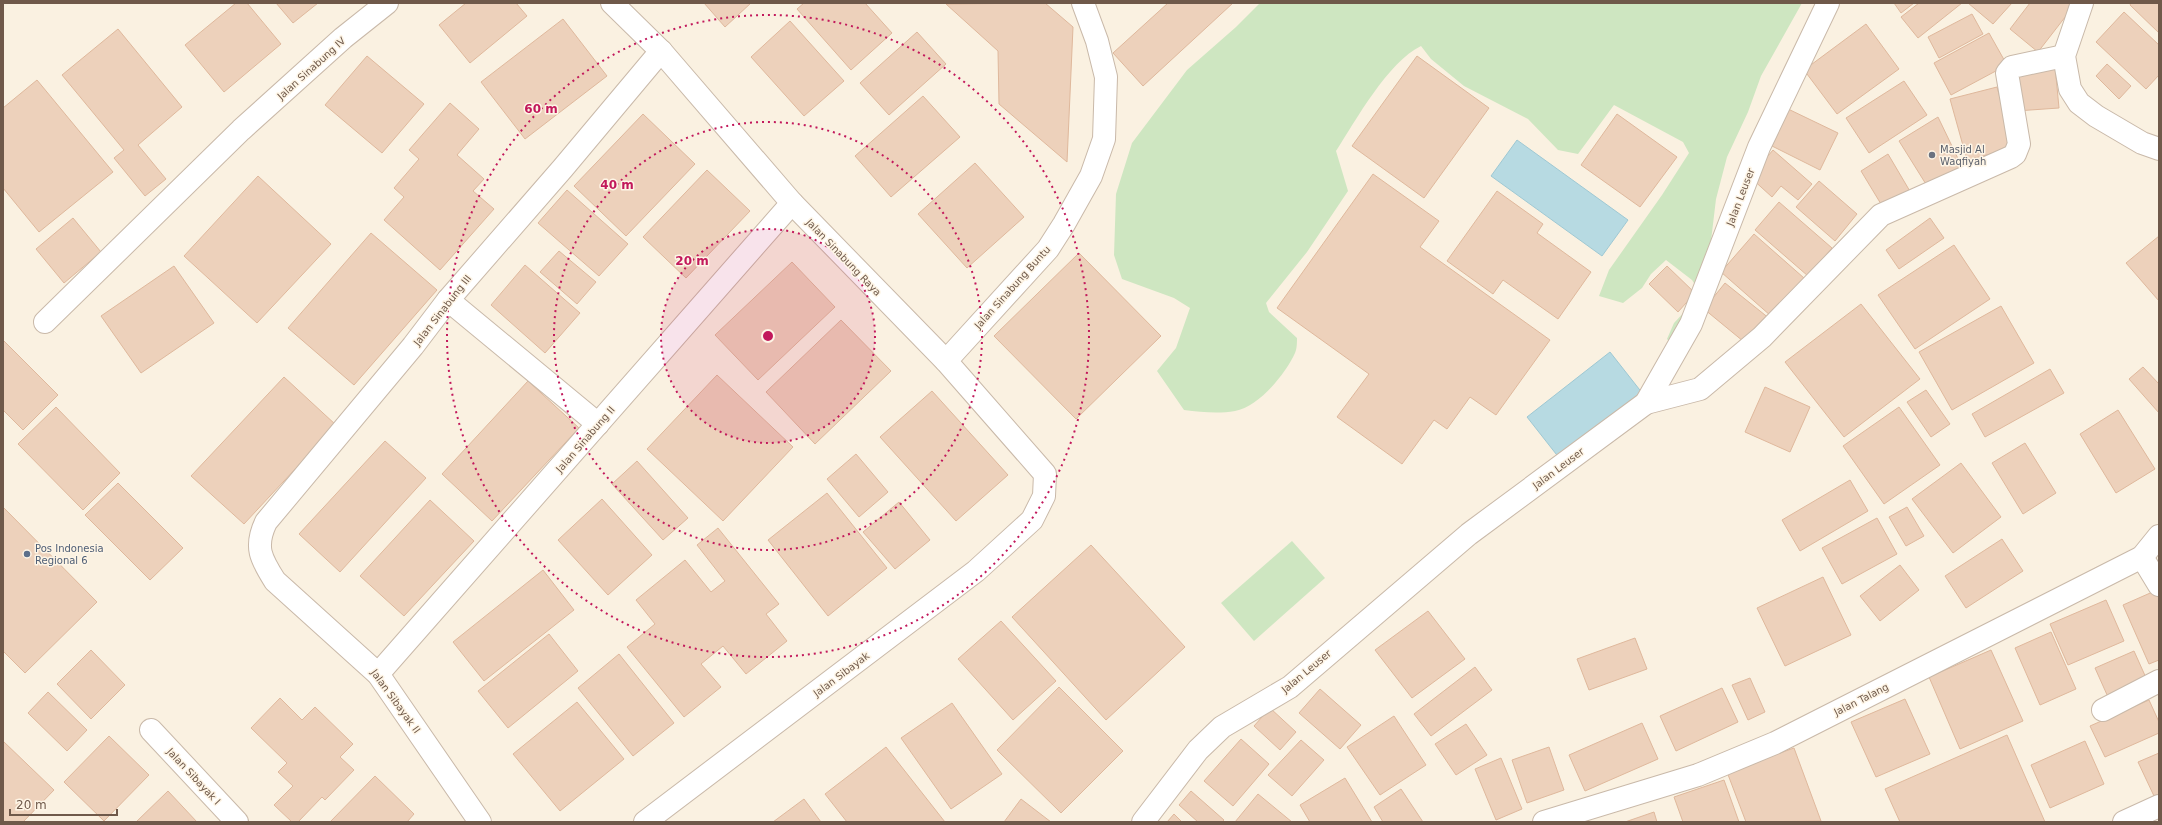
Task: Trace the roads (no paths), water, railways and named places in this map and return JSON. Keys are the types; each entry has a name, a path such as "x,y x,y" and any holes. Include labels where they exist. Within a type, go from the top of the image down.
{"street":[{"name":"Jalan Sinabung Raya","path":"612,3 661,51 792,203 946,361 1045,474 1044,496 1032,520"},
{"name":"Jalan Sinabung Buntu","path":"946,361 1048,249 1064,224 1090,176 1104,139 1106,77 1097,41 1083,3"},
{"name":"Jalan Leuser","path":"1143,822 1198,750 1217,731 1290,688 1469,534 1646,403 1691,324 1761,142 1828,3"},
{"path":"2082,3 2064,56 2070,89 2080,104 2096,116 2142,143 2159,149"},
{"name":"Jalan Sinabung IV","path":"45,322 242,130 382,4"},
{"name":"Jalan Sinabung III","path":"275,581 264,564 259,549 259,536 266,522 413,346 448,300 563,168 661,51"},
{"path":"1646,403 1700,388 1762,337 1881,215 1996,165 2015,154 2019,144 2007,73 2012,67 2064,56"},
{"name":"Jalan Sinabung II","path":"378,674 792,203"},
{"path":"448,300 598,424"},
{"name":"Jalan Sibayak","path":"646,822 976,571 1032,520"},
{"name":"Jalan Talang","path":"1544,822 1698,775 1775,743 2142,557 2159,536"},
{"path":"2142,557 2159,585"},
{"name":"Jalan Sibayak II","path":"275,581 378,674 480,822"},
{"path":"2103,710 2159,681"},
{"name":"Jalan Sibayak I","path":"151,730 237,822"},
{"path":"2124,822 2151,809"}],"water":[{"path":"1517,140 1628,220 1602,256 1491,176"},
{"path":"1610,352 1643,394 1560,459 1527,417"}],"place":[{"name":"Masjid Al Waqfiyah","path":"1932,155"},
{"name":"Pos Indonesia Regional 6","path":"27,554"}]}
